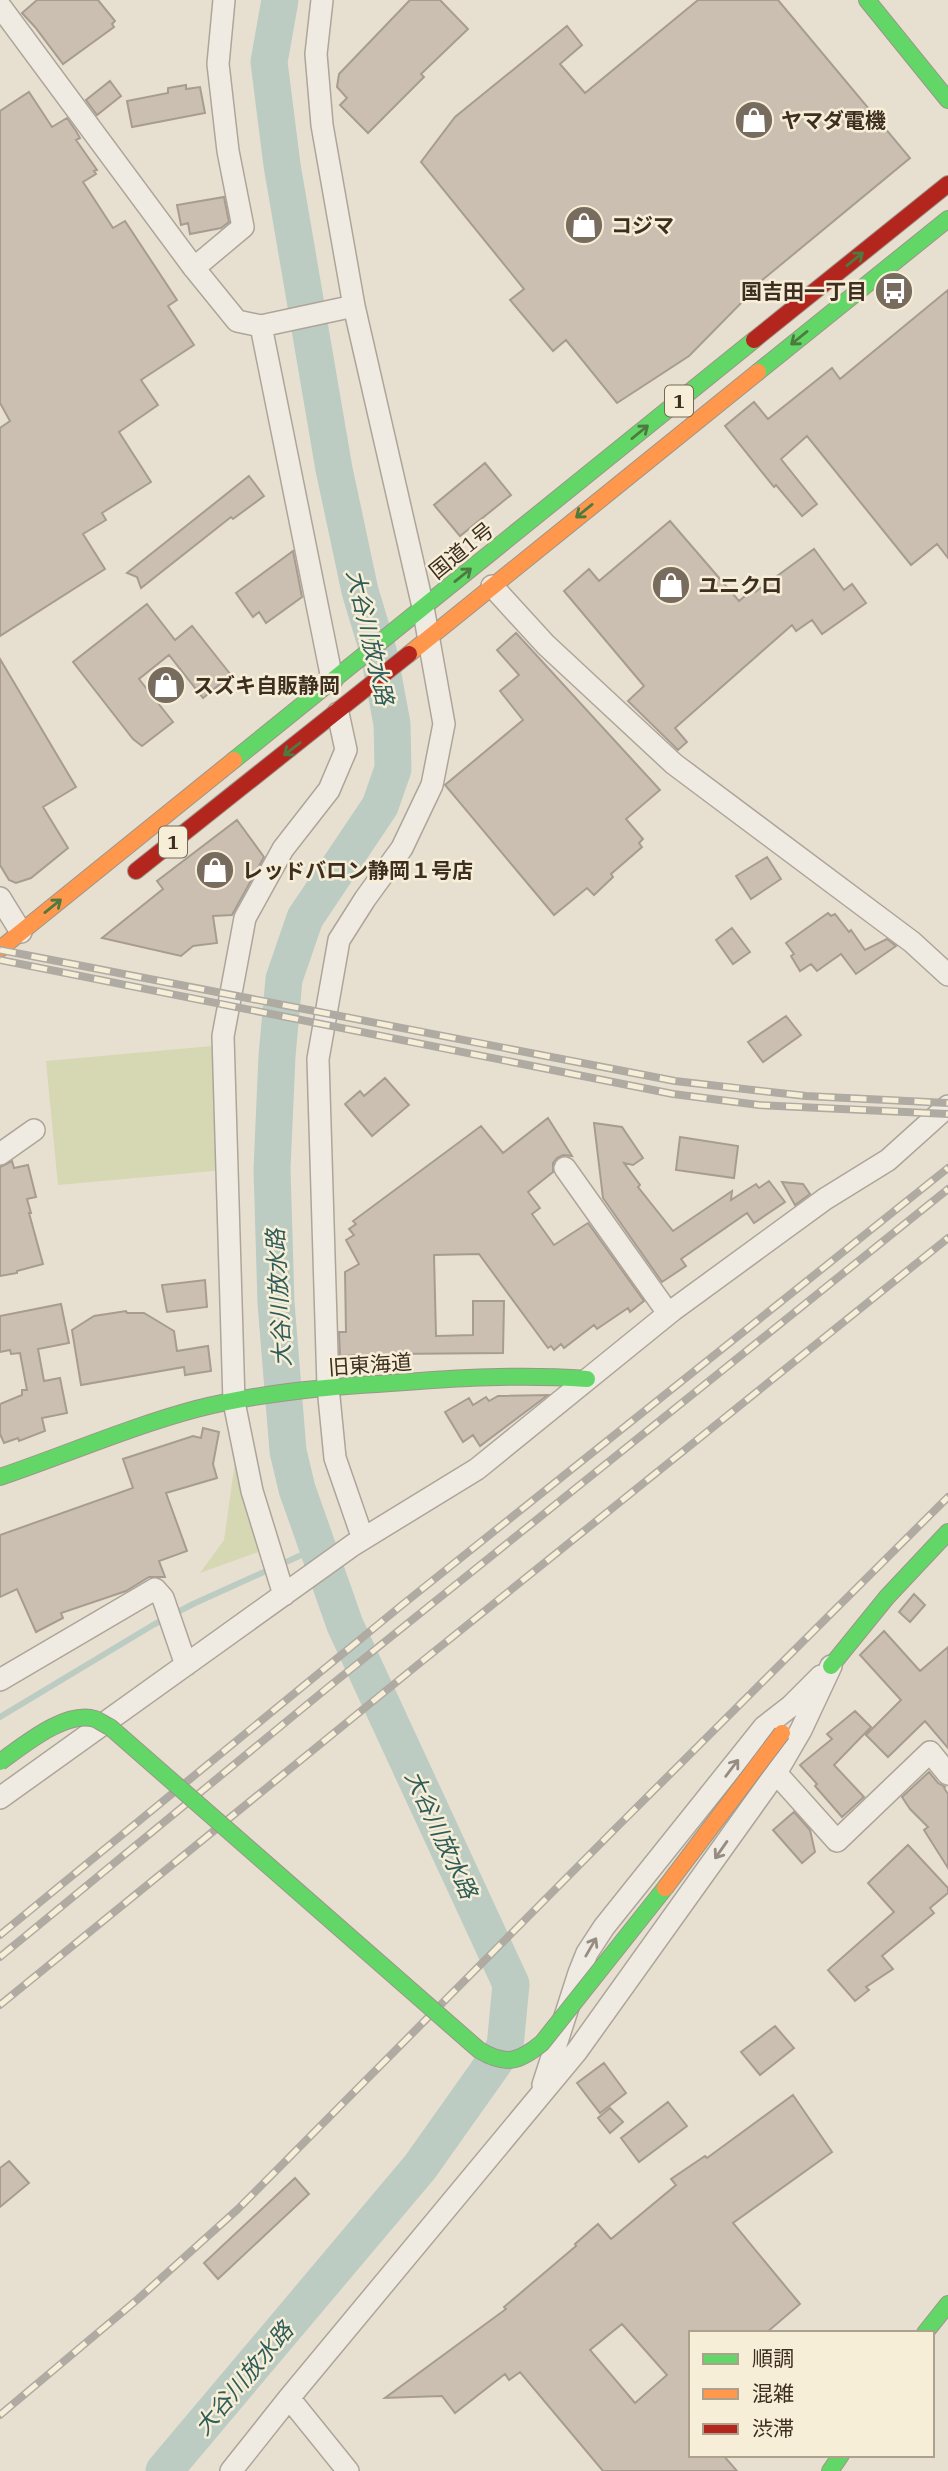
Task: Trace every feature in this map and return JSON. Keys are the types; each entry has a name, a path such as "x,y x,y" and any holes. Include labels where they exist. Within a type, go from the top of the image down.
{"main road":[{"path":"867,0 948,100"},
{"name":"国道1号","path":"0,949 948,184"},
{"name":"1","path":"119,884 342,709 948,219"},
{"name":"旧東海道","path":"0,1476 167,1418 234,1402 328,1387 506,1376 587,1379"},
{"path":"831,1666 902,1579 948,1532"},
{"path":"0,1762 65,1721 81,1717 96,1719 110,1727 478,2050 494,2060 511,2061 526,2056 542,2043 684,1863 782,1732"},
{"path":"927,2331 948,2304"}],"street":[{"path":"7,0 0,6 194,268 237,321 267,325 354,306"},
{"path":"194,268 243,227 228,151 218,64 224,0"},
{"path":"322,0 316,54 322,125 354,306 423,642 444,724 432,785 402,848 365,899 340,940 318,1059 328,1387 335,1458 358,1542"},
{"path":"267,325 337,676"},
{"path":"492,586 546,645 674,764 912,942 948,975"},
{"path":"287,1592 252,1490 234,1402 223,1036 245,918 283,849 329,790 346,750 342,709"},
{"path":"0,898 21,932"},
{"path":"0,1798 358,1542 477,1469 668,1313 825,1199 888,1160 948,1106"},
{"path":"0,1154 34,1130"},
{"path":"565,1168 668,1313"},
{"path":"0,1681 155,1589 163,1598 186,1665"},
{"path":"782,1732 831,1666"},
{"path":"231,2471 577,2051 776,1773 801,1730 831,1666"},
{"path":"535,2103 548,2073 587,1953 604,1927 764,1727 805,1693 831,1666"},
{"path":"776,1773 837,1841 930,1752 948,1774"},
{"path":"575,1984 581,2012 594,2015 610,2006"},
{"path":"289,2398 348,2471"}],"green space":[{"path":"212,1046 224,1170 58,1185 46,1061"},
{"path":"237,1448 261,1551 200,1573 224,1540"}],"building":[{"path":"37,0 98,0 115,21 112,24 114,27 63,64 22,13"},
{"path":"410,0 440,0 468,29 421,74 424,77 368,133 340,105 347,98 337,87 339,74"},
{"path":"698,0 778,0 910,158 749,291 751,293 689,356 617,403 566,340 553,351 510,300 524,289 421,162 455,117 567,26 582,45 560,64 585,93"},
{"path":"110,81 121,96 97,115 86,100"},
{"path":"186,85 186,89 200,87 205,113 132,127 127,101 168,93 168,88"},
{"path":"29,92 52,127 67,118 76,131 80,138 76,140 97,170 94,171 96,174 83,182 113,228 125,221 177,300 168,306 194,345 141,380 158,405 119,432 151,482 102,513 106,520 83,534 105,569 0,636 0,428 10,421 0,403 0,111"},
{"path":"224,197 229,222 221,228 190,234 188,223 181,225 177,205"},
{"path":"948,290 948,558 937,544 911,565 807,436 781,459 817,504 802,516 776,485 774,487 725,426 754,402 768,419 832,368 840,379"},
{"path":"485,463 511,495 460,536 434,505"},
{"path":"249,476 264,496 233,519 231,517 141,588 137,577 127,573"},
{"path":"670,521 739,601 814,549 844,590 852,584 866,603 822,634 812,620 796,631 792,625 675,728 687,742 678,750 628,701 644,686 564,591 589,569 599,581"},
{"path":"293,551 302,597 266,623 259,612 253,617 236,593"},
{"path":"147,604 175,640 192,626 231,675 203,698 169,655 139,679 173,722 142,746 133,739 73,662"},
{"path":"516,633 660,790 626,819 643,839 639,843 642,847 611,874 613,877 594,895 587,888 554,915 445,785 523,720 500,691 519,675 497,650"},
{"path":"0,659 76,787 43,807 68,848 31,878 16,883 9,880 0,865"},
{"path":"237,820 264,857 232,915 213,916 217,943 193,946 181,956 102,938 163,889 157,881"},
{"path":"767,857 781,879 751,899 736,876"},
{"path":"828,913 831,916 835,914 849,932 851,930 865,950 887,939 896,946 856,974 841,954 817,971 811,964 800,971 791,956 794,954 786,943"},
{"path":"732,928 750,952 733,964 716,940"},
{"path":"786,1016 801,1035 763,1062 748,1042"},
{"path":"385,1078 409,1105 372,1136 345,1104 360,1091 364,1096"},
{"path":"548,1118 572,1156 563,1155 557,1158 553,1163 553,1172 528,1192 540,1208 532,1214 554,1245 588,1223 644,1301 630,1312 628,1308 597,1329 594,1325 564,1348 561,1344 554,1350 551,1346 548,1348 479,1254 434,1255 436,1336 473,1335 473,1301 504,1301 503,1353 389,1354 389,1358 368,1358 368,1355 340,1356 339,1332 346,1332 345,1272 359,1264 346,1240 354,1235 349,1229 356,1224 353,1221 481,1126 503,1153"},
{"path":"594,1123 622,1127 643,1158 633,1165 624,1163 640,1185 638,1187 673,1231 732,1191 731,1200 756,1184 759,1188 769,1181 785,1202 754,1223 747,1213 681,1259 686,1266 662,1282 603,1198"},
{"path":"680,1137 738,1146 734,1178 676,1170"},
{"path":"12,1161 14,1168 28,1165 36,1197 27,1199 29,1213 43,1264 0,1276 0,1167"},
{"path":"782,1182 803,1184 810,1194 795,1205"},
{"path":"205,1280 207,1307 167,1312 162,1285"},
{"path":"61,1304 69,1343 38,1349 44,1381 60,1378 67,1413 42,1418 45,1431 19,1441 18,1438 4,1443 0,1434 0,1404 22,1395 22,1390 27,1390 20,1353 11,1354 10,1350 0,1352 0,1316"},
{"path":"126,1311 144,1313 174,1331 177,1351 208,1346 211,1371 185,1375 184,1367 81,1385 72,1330 94,1316"},
{"path":"548,1395 480,1446 473,1435 463,1442 445,1412 469,1398 473,1405 486,1397 489,1401 498,1396"},
{"path":"203,1428 219,1432 213,1464 217,1478 166,1493 187,1551 159,1561 165,1577 149,1577 126,1591 61,1613 63,1618 36,1632 17,1589 0,1597 0,1535 133,1488 123,1459 193,1436 201,1438"},
{"path":"914,1594 925,1605 910,1622 899,1612"},
{"path":"884,1631 920,1671 948,1647 948,1748 925,1721 888,1757 866,1735 901,1700 860,1655"},
{"path":"855,1711 871,1727 834,1765 864,1797 842,1817 800,1765 832,1739 827,1734"},
{"path":"929,1772 945,1787 948,1794 948,1868 924,1830 928,1827 902,1797"},
{"path":"794,1812 810,1830 815,1852 802,1863 773,1830"},
{"path":"908,1845 948,1888 948,1893 930,1908 934,1913 882,1956 893,1969 866,1987 869,1990 855,2001 828,1970 894,1912 868,1883"},
{"path":"775,2026 794,2048 760,2075 741,2052"},
{"path":"604,2063 626,2093 600,2113 577,2083"},
{"path":"793,2095 832,2152 733,2223 800,2304 768,2331 689,2331 689,2457 725,2457 737,2471 603,2471 520,2372 509,2380 505,2374 455,2413 442,2396 385,2398 506,2309 504,2307 598,2224 611,2239 676,2185 671,2179 705,2156 707,2158","holes":["622,2324 667,2375 635,2403 590,2350"]},
{"path":"668,2102 687,2126 639,2162 621,2138"},
{"path":"610,2108 623,2122 610,2133 598,2118"},
{"path":"9,2161 29,2183 0,2207 0,2168"},
{"path":"295,2178 309,2194 218,2279 204,2263"}],"waterway":[{"name":"大谷川放水路","path":"164,2471 420,2167 505,2047 511,1984 345,1625 297,1489 288,1451 276,1303 272,1169 277,1056 284,979 305,918 380,806 393,769 392,724 379,654 360,591 334,469 282,165 269,62 280,0"},
{"path":"0,1717 153,1625 317,1548"}],"railway":[{"path":"0,950 675,1081 806,1096 948,1103"},
{"path":"0,960 673,1094 759,1105 948,1114"},
{"path":"0,1935 402,1605 948,1168"},
{"path":"0,1957 326,1689 948,1189"},
{"path":"0,2005 948,1238"},
{"path":"0,2415 138,2299 238,2209 948,1497"}],"traffic: fast":[{"path":"867,0 948,100"},
{"path":"758,372 948,219"},
{"path":"234,760 754,340"},
{"path":"0,1477 146,1424 196,1409 244,1399 317,1389 440,1380 513,1377 587,1379"},
{"path":"831,1666 887,1597 948,1532"},
{"path":"0,1762 58,1724 83,1718 95,1719 110,1727 479,2050 505,2060 519,2058 542,2043 665,1888"},
{"path":"927,2331 948,2304"},
{"path":"830,2471 840,2457"}],"traffic: slow":[{"path":"409,654 758,372"},
{"path":"0,949 234,760"},
{"path":"665,1888 782,1733"}],"traffic: jam":[{"path":"754,340 948,184"},
{"path":"136,871 409,654"}],"place":[{"name":"ヤマダ電機","path":"754,120"},
{"name":"コジマ","path":"584,225"},
{"name":"国吉田一丁目","path":"894,291"},
{"name":"ユニクロ","path":"671,585"},
{"name":"スズキ自販静岡","path":"166,685"},
{"name":"レッドバロン静岡１号店","path":"215,870"}]}
